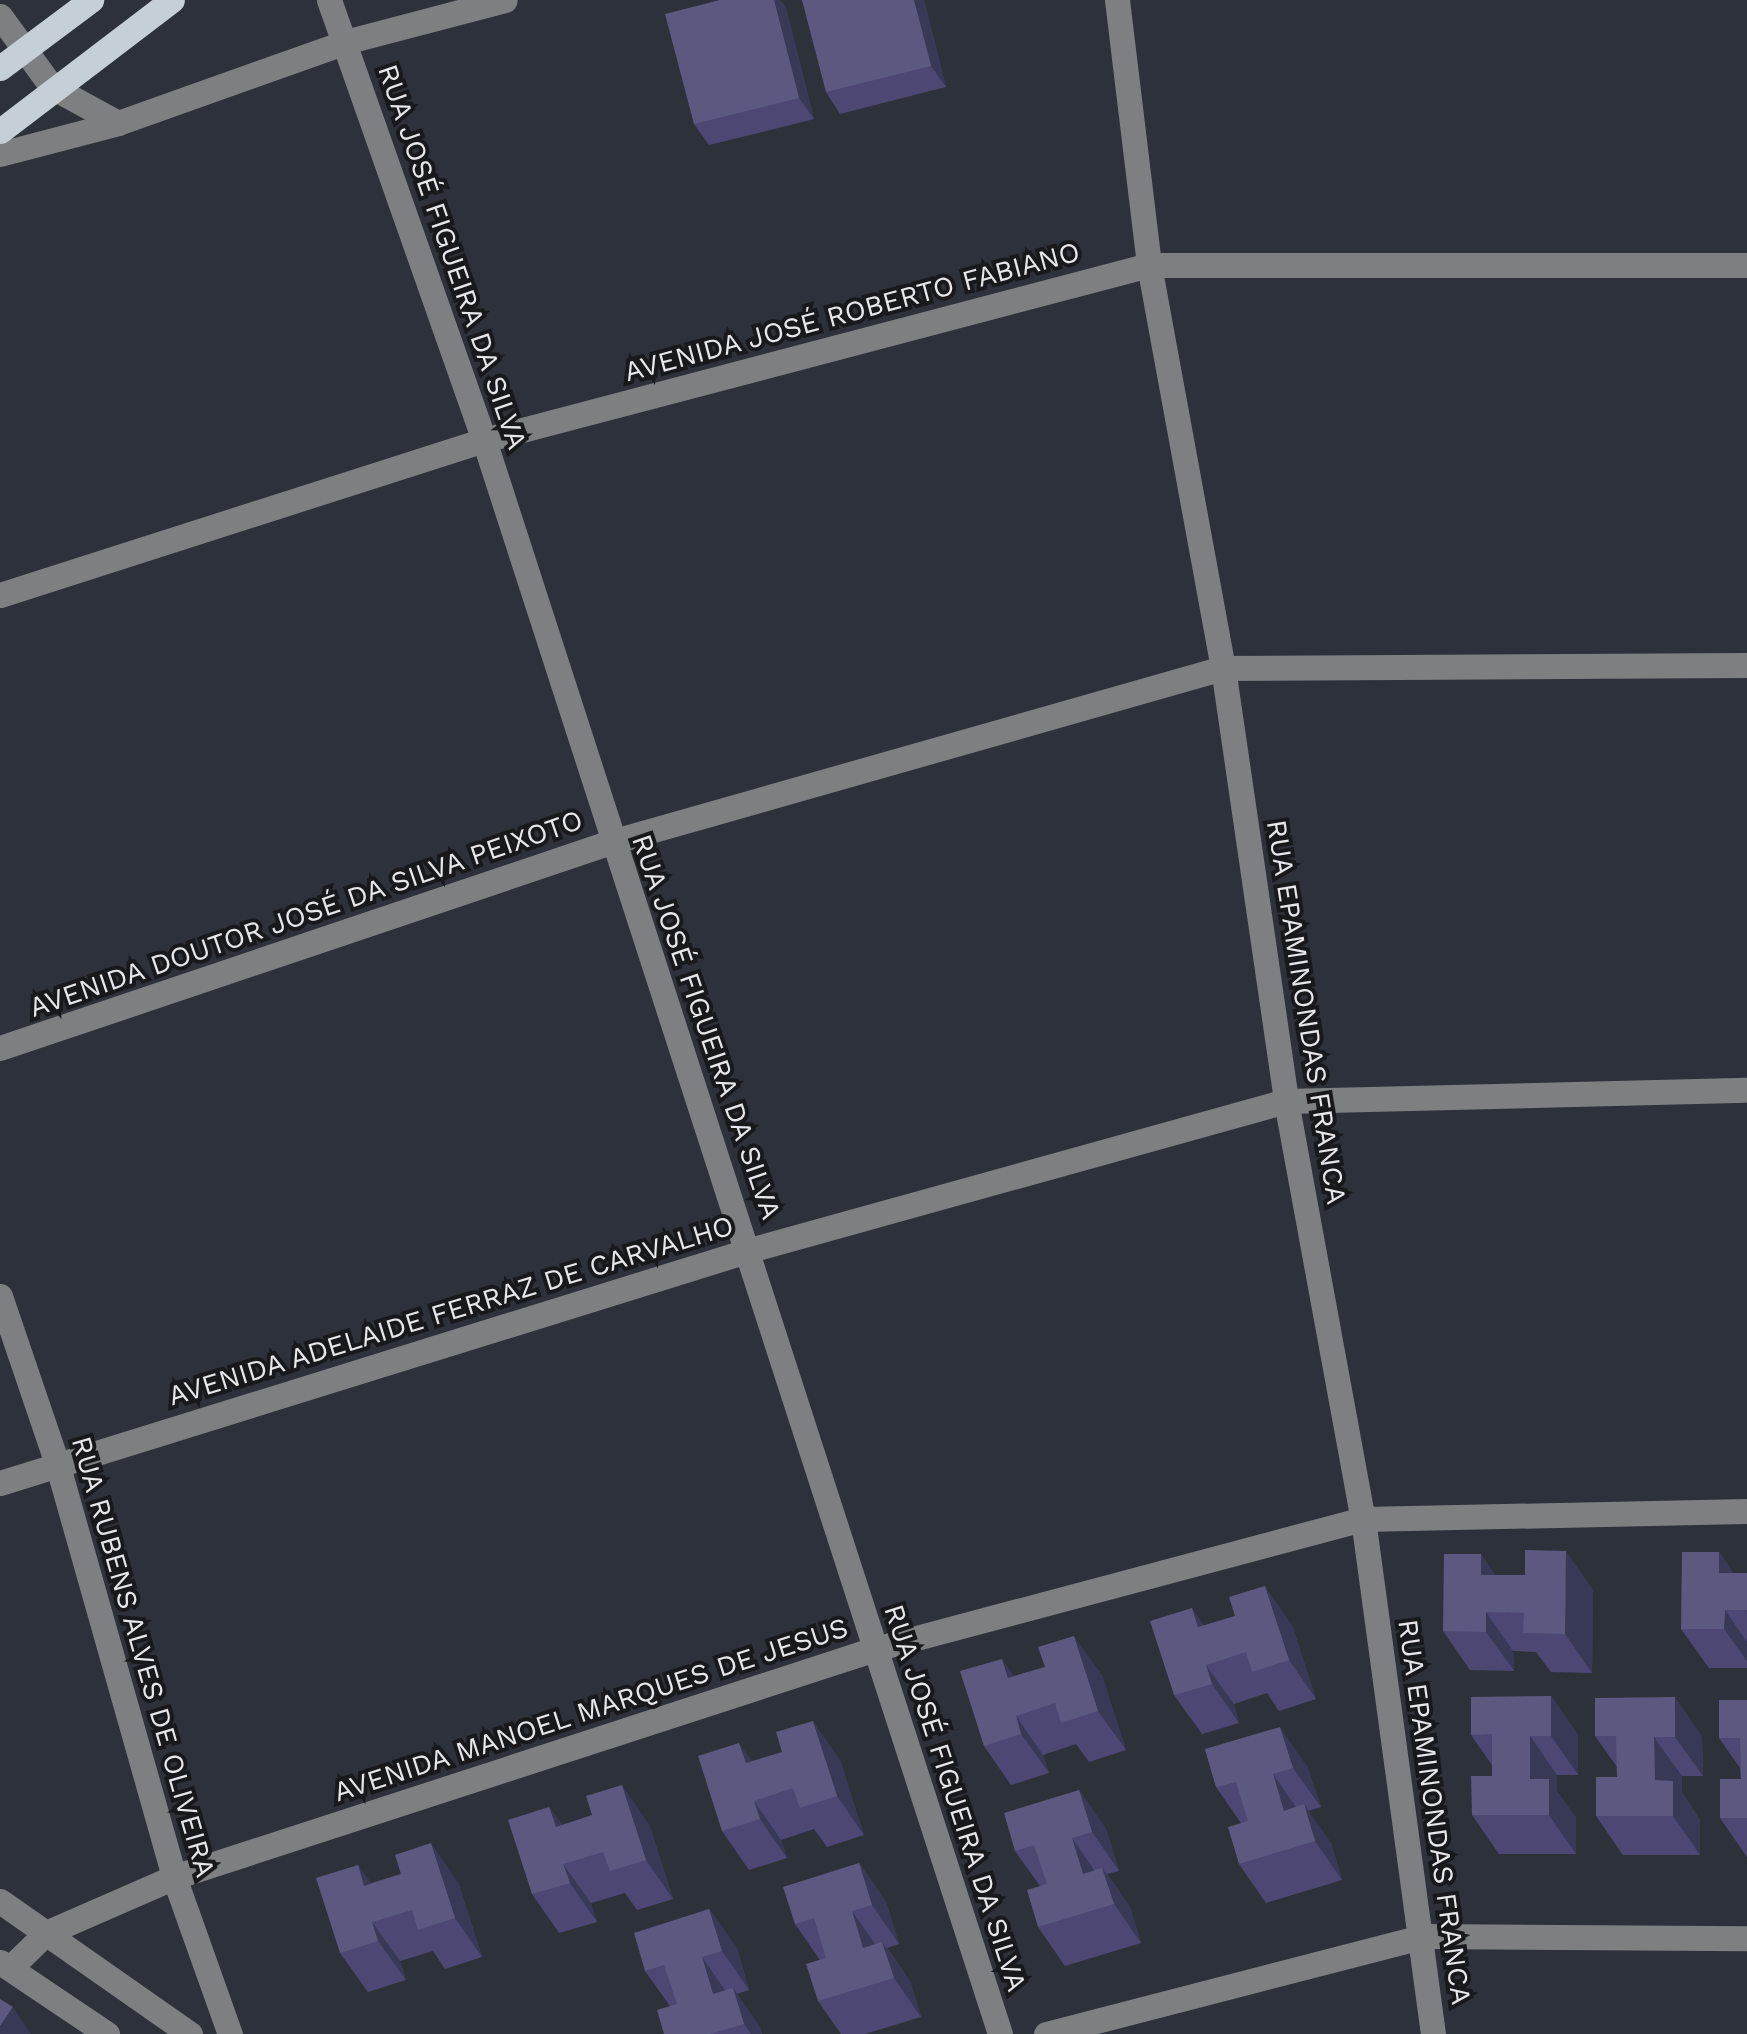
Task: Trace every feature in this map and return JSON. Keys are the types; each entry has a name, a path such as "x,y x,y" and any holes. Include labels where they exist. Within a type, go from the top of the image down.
{"main road":[{"path":"0,68 91,0"},
{"path":"0,131 172,0"}],"street":[{"name":"RUA JOSÉ FIGUEIRA DA SILVA","path":"329,0 484,440 611,842 750,1250 1000,2034"},
{"path":"0,154 118,123 345,42 505,0"},
{"name":"RUA EPAMINONDAS FRANCA","path":"1117,0 1149,265 1223,668 1286,1102 1363,1519 1424,1936 1432,2034"},
{"path":"0,16 52,88 118,123"},
{"name":"AVENIDA JOSÉ ROBERTO FABIANO","path":"0,595 484,440 1149,265 1747,265"},
{"name":"AVENIDA DOUTOR JOSÉ DA SILVA PEIXOTO","path":"0,1048 611,842 1223,668 1747,666"},
{"name":"AVENIDA ADELAIDE FERRAZ DE CARVALHO","path":"0,1483 750,1250 1286,1102 1747,1090"},
{"name":"RUA RUBENS ALVES DE OLIVEIRA","path":"0,1296 57,1463 174,1877 230,2034"},
{"name":"AVENIDA MANOEL MARQUES DE JESUS","path":"5,1965 46,1933 174,1877 876,1650 1363,1519 1747,1511"},
{"path":"0,1901 190,2034"},
{"path":"1046,2034 1424,1936 1747,1938"},
{"path":"5,1965 107,2034"}],"building":[{"path":"720,0 774,0 799,98 694,124 665,14"},
{"path":"802,0 914,0 931,66 826,92"},
{"path":"1525,1550 1566,1551 1565,1634 1523,1633 1524,1613 1486,1612 1486,1632 1443,1631 1444,1554 1481,1554 1481,1575 1525,1575"},
{"path":"1682,1552 1719,1552 1719,1573 1747,1573 1747,1610 1725,1610 1724,1629 1681,1629"},
{"path":"1265,1586 1289,1660 1252,1672 1246,1652 1206,1665 1212,1684 1174,1695 1150,1621 1192,1608 1198,1627 1235,1616 1229,1597"},
{"path":"1074,1636 1098,1711 1061,1723 1055,1703 1016,1716 1021,1734 984,1746 960,1671 1002,1659 1008,1678 1045,1667 1038,1647"},
{"path":"1551,1696 1551,1736 1530,1736 1530,1779 1549,1779 1549,1815 1472,1815 1471,1776 1492,1776 1492,1734 1471,1735 1471,1697"},
{"path":"1675,1697 1675,1737 1654,1737 1655,1780 1673,1781 1673,1816 1596,1816 1596,1777 1617,1777 1616,1736 1595,1736 1595,1698"},
{"path":"1719,1700 1747,1700 1747,1818 1720,1818 1720,1779 1741,1779 1740,1738 1719,1738"},
{"path":"813,1721 837,1796 800,1808 793,1788 754,1801 760,1819 722,1831 698,1756 739,1743 746,1763 782,1752 776,1732"},
{"path":"1280,1727 1293,1768 1273,1774 1284,1811 1304,1804 1315,1841 1239,1864 1228,1827 1248,1821 1236,1782 1216,1787 1205,1749"},
{"path":"622,1785 646,1860 610,1871 603,1852 563,1864 570,1883 532,1894 508,1820 549,1807 556,1827 592,1815 586,1796"},
{"path":"1079,1790 1092,1832 1072,1838 1083,1874 1102,1868 1114,1904 1038,1927 1027,1890 1047,1884 1034,1845 1015,1851 1004,1813"},
{"path":"431,1843 455,1918 418,1930 412,1910 372,1922 378,1941 340,1953 316,1878 358,1865 364,1886 401,1874 395,1855"},
{"path":"859,1863 872,1905 852,1911 863,1948 882,1942 894,1978 818,2001 806,1964 826,1958 814,1918 795,1924 783,1887"},
{"path":"709,1909 722,1951 702,1957 713,1994 733,1988 744,2024 710,2034 664,2034 657,2010 677,2004 664,1965 645,1971 634,1933"},
{"path":"0,1999 13,2007 0,2026"}]}
